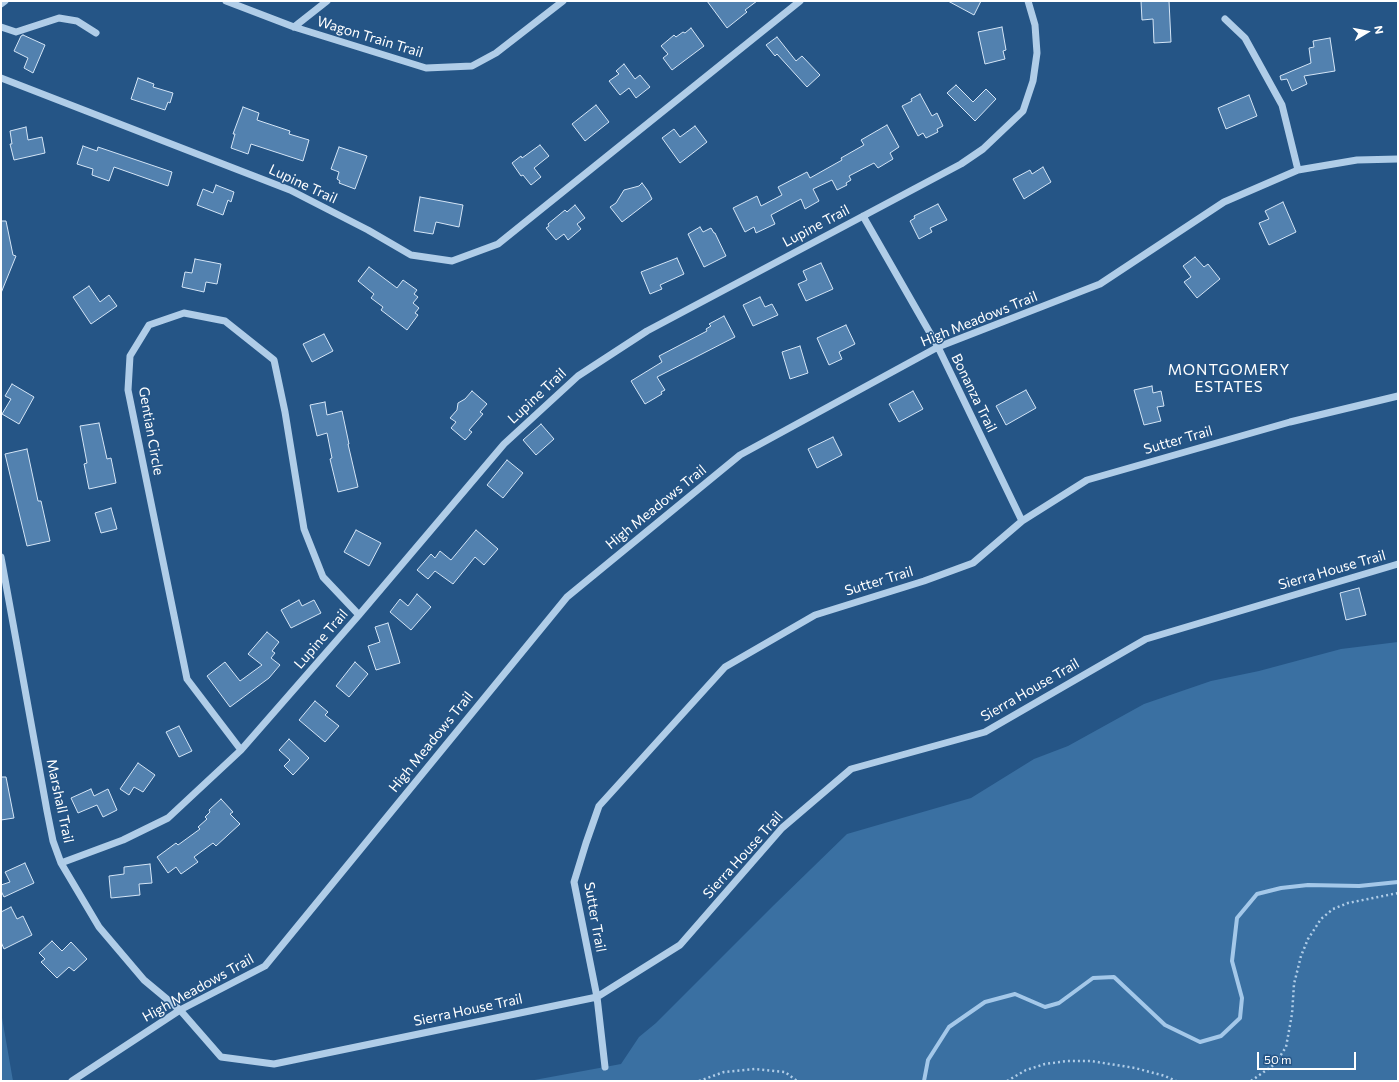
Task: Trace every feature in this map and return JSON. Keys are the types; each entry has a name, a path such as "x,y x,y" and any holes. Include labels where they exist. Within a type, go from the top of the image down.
{"street":[{"path":"1,4 5,1"},
{"name":"Wagon Train Trail","path":"226,1 294,27 426,68 472,66 496,53 563,1"},
{"path":"294,27 327,1"},
{"name":"Lupine Trail","path":"1,78 290,190 368,230 411,255 452,261 498,244 800,1"},
{"name":"Lupine Trail","path":"62,863 123,840 168,818 241,750 359,615 504,444 578,376 647,331 961,164 983,149 1023,111 1033,81 1037,53 1035,25 1028,1"},
{"path":"1,27 16,32 58,18 77,21 96,33"},
{"path":"1225,19 1245,38 1282,105 1298,170"},
{"name":"High Meadows Trail","path":"72,1081 180,1010 265,966 566,597 740,455 938,347 1100,284 1224,202 1298,170 1357,160 1398,159"},
{"name":"Bonanza Trail","path":"863,216 938,347 1022,522"},
{"name":"Gentian Circle","path":"241,750 187,679 128,390 130,356 148,325 184,313 225,321 274,360 285,412 304,529 323,577 359,615"},
{"name":"Sutter Trail","path":"605,1067 597,997 574,882 586,842 599,806 725,667 815,615 924,581 973,563 1022,522 1087,480 1290,422 1398,396"},
{"name":"Marshall Trail","path":"1,557 53,841 62,863 99,926 144,980 180,1010"},
{"name":"Sierra House Trail","path":"180,1010 221,1057 274,1064 597,997 680,945 782,828 851,769 985,732 1146,639 1398,564"}],"path":[{"path":"1251,1081 1275,1064 1286,1048 1292,1014 1294,984 1301,956 1308,939 1321,919 1333,909 1348,903 1398,893"},
{"path":"1007,1080 1026,1070 1045,1064 1067,1061 1091,1061 1135,1068 1165,1076 1176,1081"},
{"path":"699,1081 724,1072 755,1069 785,1072 797,1081"}],"shaded area":[{"path":"1398,642 1398,1081 529,1081 621,1064 639,1037 656,1023 847,834 971,798 1034,759 1068,746 1144,704 1211,681 1259,671 1341,649"},
{"path":"1,1012 13,1081 1,1081"}],"building":[{"path":"707,1 757,1 745,10 747,12 727,28"},
{"path":"948,1 981,1 974,15"},
{"path":"1141,1 1169,1 1171,42 1154,43 1153,19 1142,20"},
{"path":"1002,27 1006,50 1003,51 1005,59 985,64 978,32"},
{"path":"691,28 704,46 672,70 663,58 668,54 661,46 674,35 676,37 683,32 685,33"},
{"path":"23,35 45,45 33,73 24,68 28,58 14,51 21,36"},
{"path":"777,37 796,61 802,56 820,75 807,87 777,54 775,56 766,45"},
{"path":"1330,38 1335,71 1304,76 1307,84 1292,91 1287,79 1281,80 1280,76 1311,63 1309,48 1314,47 1313,41"},
{"path":"624,64 635,79 640,75 650,87 636,98 629,88 620,95 609,81 619,74 616,71"},
{"path":"138,78 154,84 153,87 173,93 170,103 168,102 165,110 131,99"},
{"path":"956,85 973,102 986,89 996,99 975,121 947,93"},
{"path":"920,94 932,116 937,113 943,126 937,129 938,132 926,138 923,133 918,136 902,106 912,101 911,99"},
{"path":"1249,95 1257,116 1226,129 1218,108"},
{"path":"596,105 609,122 585,141 572,124"},
{"path":"243,107 259,113 257,120 290,131 289,134 309,140 303,161 251,144 248,154 231,148 235,134 233,134"},
{"path":"887,125 899,147 890,153 893,159 878,168 874,163 849,176 851,180 846,183 847,185 837,190 832,180 813,189 819,201 805,209 801,199 771,215 775,224 756,233 754,227 745,232 733,208 757,196 761,206 782,195 778,187 807,172 810,178 842,160 841,158 864,145 861,140"},
{"path":"695,126 707,142 680,163 662,138 674,129 680,137"},
{"path":"26,127 28,140 42,137 45,153 14,160 10,144 12,144 10,131"},
{"path":"540,145 549,156 534,168 541,177 531,185 523,175 521,176 512,163 521,156 522,158"},
{"path":"83,146 97,151 98,147 172,172 168,186 114,167 109,181 92,175 93,169 77,164"},
{"path":"339,147 367,156 355,189 339,183 340,181 337,179 339,172 331,169"},
{"path":"1043,167 1051,182 1024,199 1013,179 1030,170 1032,174"},
{"path":"642,183 652,199 622,222 610,207 616,203 624,190 639,186"},
{"path":"216,185 234,192 231,202 228,200 223,215 197,205 203,189 213,193"},
{"path":"420,197 463,205 459,227 436,222 433,234 414,231"},
{"path":"1283,202 1296,232 1269,245 1259,223 1269,219 1265,211"},
{"path":"938,204 947,220 930,228 932,232 919,239 910,221 915,218 914,216"},
{"path":"575,205 585,218 577,224 581,229 568,240 564,234 556,240 546,228 549,226 548,224 565,210 567,212"},
{"path":"1,221 6,221 13,255 16,256 1,293"},
{"path":"700,227 703,232 711,228 726,256 704,267 688,234"},
{"path":"1195,257 1204,267 1208,264 1220,279 1197,298 1184,282 1191,277 1183,266"},
{"path":"677,258 684,274 660,285 662,289 650,294 641,272"},
{"path":"195,259 221,264 217,284 206,282 204,292 182,287 185,272 192,273"},
{"path":"821,263 833,289 806,301 798,284 807,280 803,271"},
{"path":"369,267 397,288 403,280 417,290 414,294 418,297 413,303 419,308 415,313 418,315 407,330 381,310 383,307 371,298 374,294 358,281"},
{"path":"89,286 100,302 109,295 117,306 91,324 73,297"},
{"path":"760,297 765,307 772,304 778,315 753,326 743,305"},
{"path":"724,316 735,337 657,377 665,390 661,392 662,394 645,404 631,381 662,362 659,356 707,331 706,329 711,326 709,324"},
{"path":"846,325 855,344 839,352 842,359 829,365 817,338"},
{"path":"324,334 333,351 312,362 303,344"},
{"path":"800,346 808,373 790,379 782,352"},
{"path":"12,384 34,397 19,424 2,414 11,399 5,396"},
{"path":"1152,386 1153,393 1161,391 1164,406 1157,407 1161,421 1144,425 1134,390"},
{"path":"1026,390 1036,408 1006,425 996,406"},
{"path":"472,391 487,404 480,412 483,414 469,430 472,432 465,440 451,428 456,422 450,418 457,410 458,403 465,399"},
{"path":"913,391 923,409 899,422 889,404"},
{"path":"325,402 327,415 342,411 358,487 338,492 330,459 332,458 327,433 317,436 310,405"},
{"path":"99,423 107,459 111,458 116,483 89,489 84,464 87,463 80,426"},
{"path":"541,424 554,439 536,455 523,440"},
{"path":"833,437 842,455 817,468 808,449"},
{"path":"27,449 38,501 41,501 50,541 27,546 5,454"},
{"path":"507,460 523,473 503,498 487,485"},
{"path":"111,508 117,529 101,533 95,513"},
{"path":"356,530 381,543 369,566 344,552"},
{"path":"476,530 498,549 484,565 475,557 453,584 435,571 428,579 417,570 431,554 435,558 440,551 451,560"},
{"path":"1359,588 1366,615 1346,620 1340,593"},
{"path":"417,594 431,607 411,630 390,612 400,599 408,606"},
{"path":"299,600 302,606 314,600 321,613 291,628 281,610"},
{"path":"388,623 400,663 376,670 368,646 380,642 375,627"},
{"path":"267,632 279,642 272,651 275,653 271,658 280,665 269,678 230,707 207,676 225,662 240,681 262,665 248,654"},
{"path":"355,662 368,674 349,697 336,686"},
{"path":"315,701 328,712 325,715 339,726 325,742 299,720"},
{"path":"179,726 192,751 179,757 166,732"},
{"path":"289,739 309,758 293,775 284,766 290,760 279,750"},
{"path":"138,763 155,775 143,792 134,787 129,795 120,789"},
{"path":"1,777 6,777 14,818 1,820"},
{"path":"91,789 94,796 108,789 117,810 103,817 97,805 78,813 71,798"},
{"path":"221,799 233,812 230,814 240,824 216,846 213,843 194,857 198,862 181,874 176,867 168,873 157,857 176,843 178,845 200,829 198,827 207,819 205,817 210,812 209,810"},
{"path":"25,863 34,883 4,897 1,891 1,885 10,882 5,872"},
{"path":"150,864 152,883 139,884 140,895 111,898 109,876 124,874 124,867"},
{"path":"11,907 17,919 23,916 32,935 4,949 1,942 1,912"},
{"path":"52,941 62,951 71,942 87,959 74,971 69,967 57,978 41,962 45,959 39,953"}],"waterway":[{"path":"924,1081 928,1060 949,1027 985,1002 1015,994 1045,1007 1059,1003 1093,978 1114,977 1165,1025 1200,1042 1221,1036 1240,1018 1242,998 1232,961 1237,918 1257,894 1281,888 1308,885 1359,886 1398,882"}],"district":[{"name":"MONTGOMERY ESTATES","path":"1229,378"}]}
